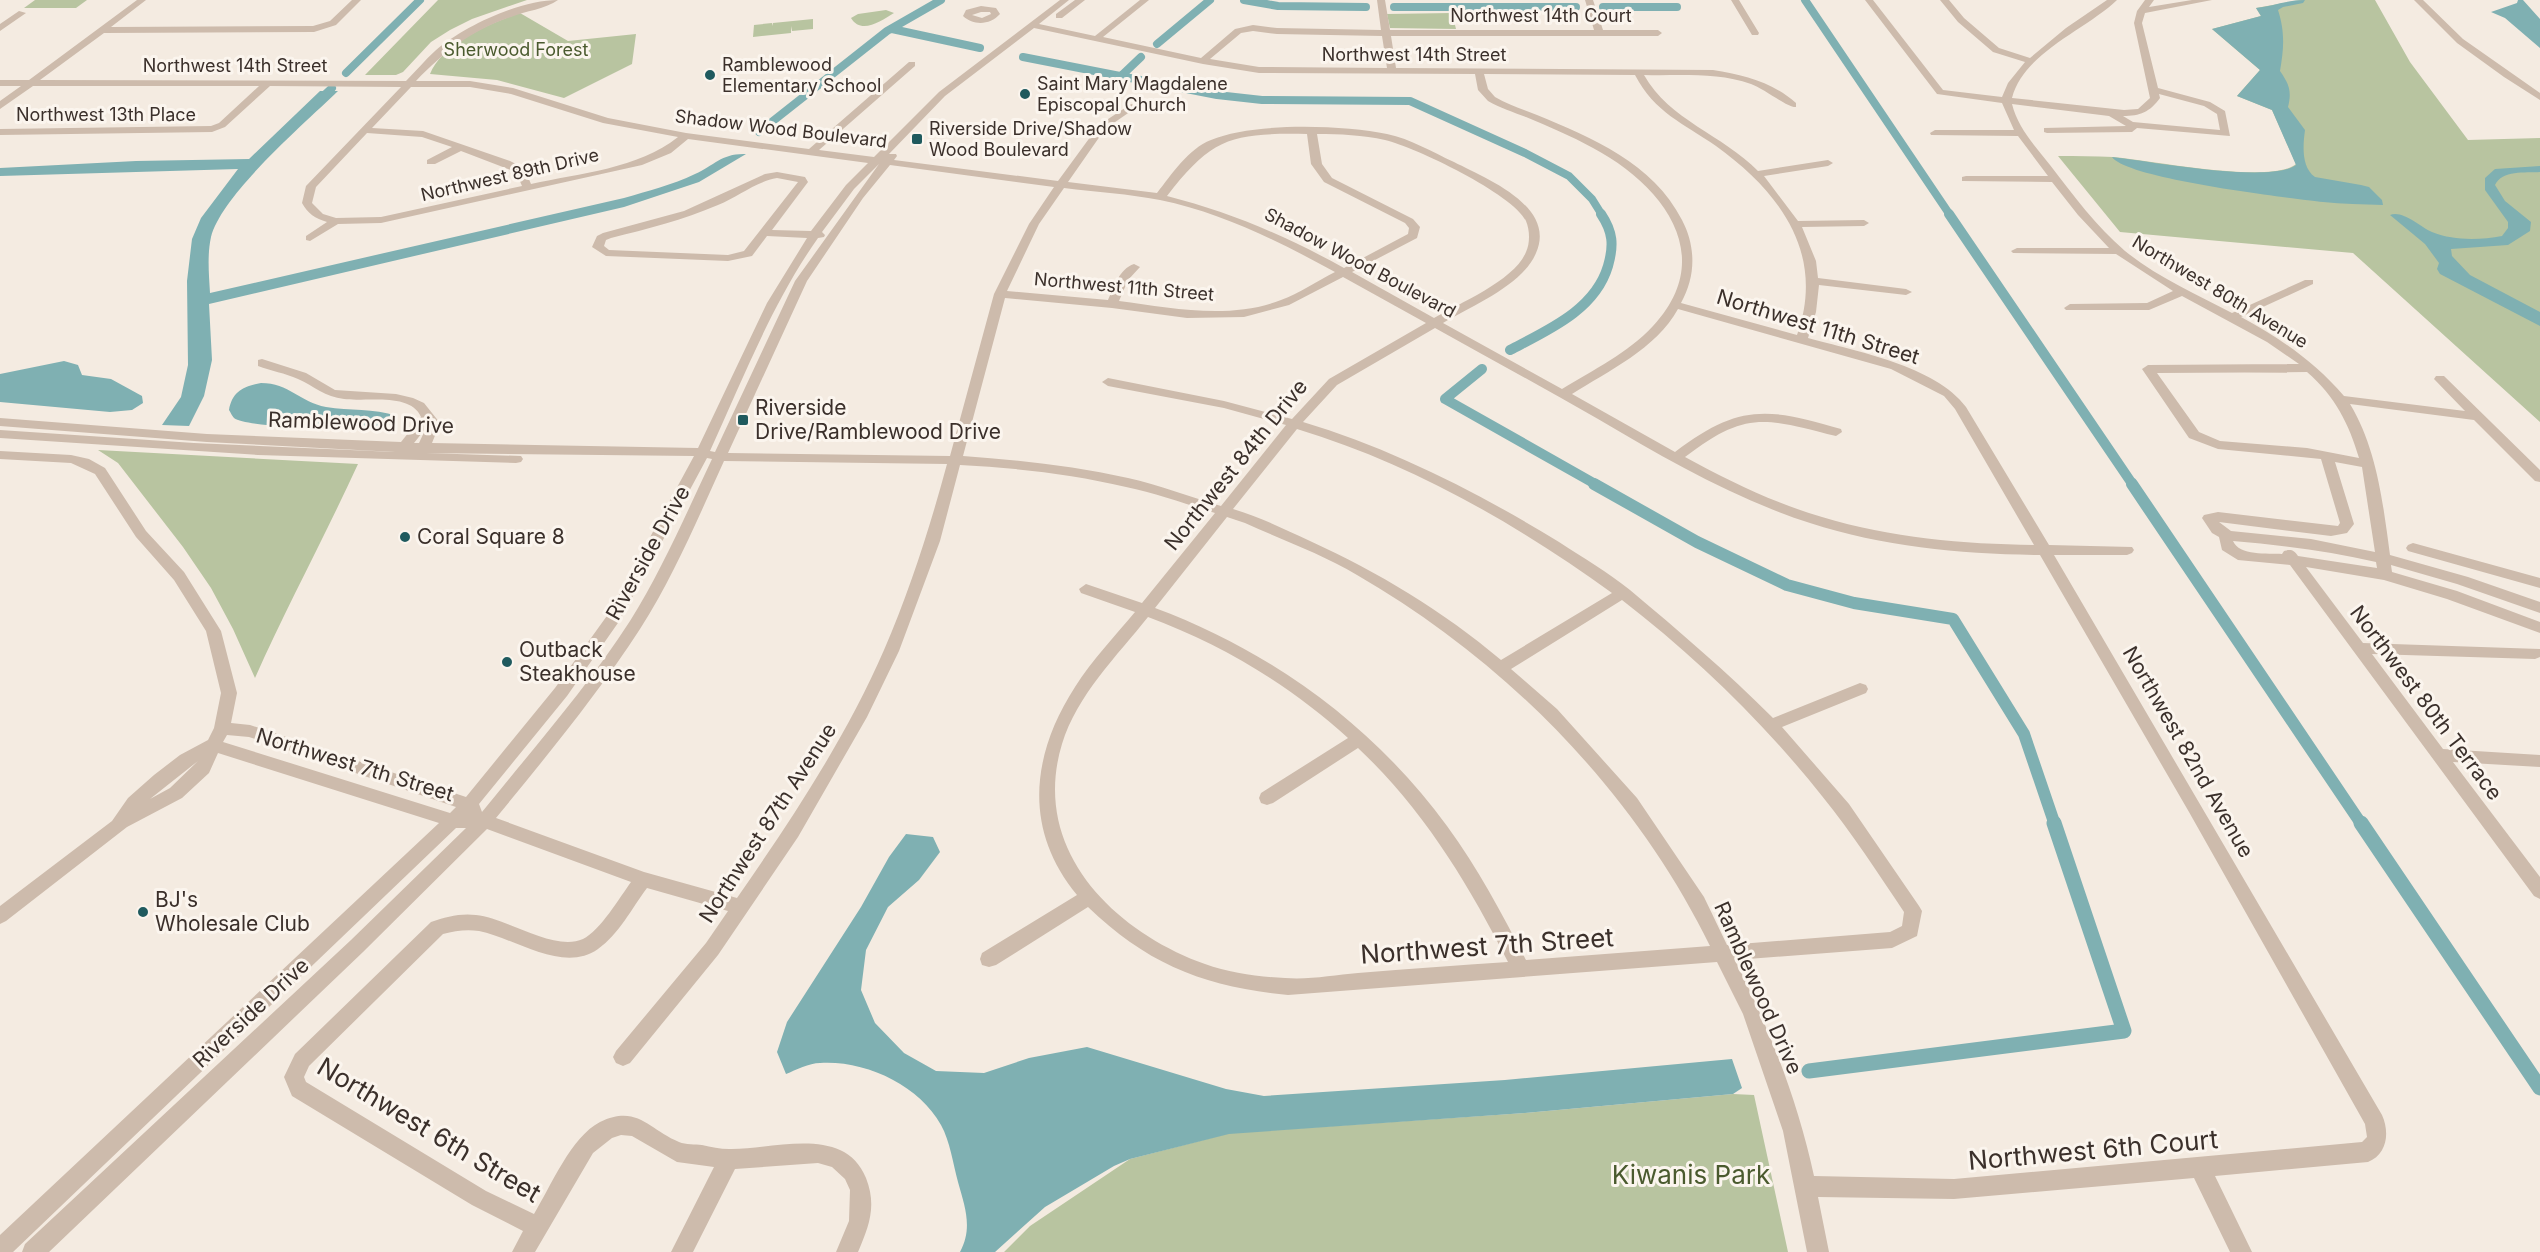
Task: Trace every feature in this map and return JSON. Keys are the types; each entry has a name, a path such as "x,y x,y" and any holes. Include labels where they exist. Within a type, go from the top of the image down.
{"street":[{"path":"0,106 141,0"},
{"path":"103,30 325,27 333,23 357,0"},
{"path":"334,221 319,216 311,210 307,203 311,186 408,82 438,53 472,28 495,18 554,0"},
{"path":"976,9 989,0"},
{"name":"Riverside Drive","path":"33,1252 357,946 484,821 567,719 635,624 674,555 801,281 882,161 942,94 1065,0"},
{"name":"Riverside Drive","path":"0,1250 469,805 561,692 615,616 699,457 773,303 815,233 850,187 947,101 986,69 1081,0"},
{"path":"1095,39 1145,0"},
{"path":"1381,0 1392,71"},
{"path":"1589,0 1599,32"},
{"path":"1735,0 1755,33"},
{"path":"1869,0 1940,92 2006,98 2110,113 2138,113 2150,107 2155,98 2138,23 2141,11 2150,0"},
{"path":"1944,0 1961,20 1996,50 2030,61"},
{"path":"2006,98 2012,84 2030,61 2113,0"},
{"path":"2141,11 2208,0"},
{"path":"2418,0 2434,19 2464,46 2540,97"},
{"path":"0,28 22,13"},
{"name":"Northwest 14th Street","path":"1031,25 1203,61 1259,70 1729,75 1771,88 1793,105"},
{"name":"Northwest 14th Court","path":"1203,61 1238,31 1245,29 1277,32 1658,33"},
{"path":"812,151 912,64"},
{"path":"1479,72 1483,89 1489,96 1614,155 1653,187 1678,220 1686,240 1687,260 1684,283 1675,305 1656,329 1630,351 1563,394"},
{"path":"1638,73 1653,100 1719,143 1756,174 1780,201 1795,224 1813,281 1809,318 1801,340"},
{"name":"Northwest 13th Place","path":"0,132 212,129 222,125 268,82"},
{"name":"Northwest 14th Street","path":"0,83 408,82 470,84"},
{"name":"Shadow Wood Boulevard","path":"470,84 513,91 606,121 686,136 1160,197 1209,209 1253,225 1344,273 1675,458 1766,503 1853,531 1899,541 1952,547 2043,551 2127,550"},
{"path":"2110,113 2147,134 2228,143 2222,113 2207,104 2153,90"},
{"name":"Northwest 80th Avenue","path":"2006,98 2012,119 2021,133 2056,179 2117,251 2181,292 2273,341 2322,378 2340,399 2353,419 2366,465 2376,505 2385,575"},
{"name":"Northwest 87th Avenue","path":"623,1057 712,949 792,832 833,765 883,670 933,541 1000,294 1034,224 1060,184 1102,127 1131,107"},
{"path":"2047,130 2130,126"},
{"path":"364,130 423,134 506,163 520,171 528,188"},
{"name":"Northwest 11th Street","path":"1000,294 1112,304 1187,314 1244,313 1285,303 1413,236 1415,227 1409,221 1328,180 1319,172 1314,163 1312,132"},
{"name":"Northwest 84th Drive","path":"1089,897 1063,860 1052,834 1049,775 1054,746 1066,716 1081,690 1295,423 1333,382 1513,277 1533,250 1534,236 1524,211 1498,188 1405,143 1369,134 1241,133 1213,142 1201,150 1160,197"},
{"path":"1935,134 2021,133"},
{"name":"Northwest 89th Drive","path":"334,221 381,220 638,163 667,151 686,136"},
{"path":"431,162 460,147"},
{"path":"1756,174 1828,163"},
{"path":"777,175 801,179 800,187 766,230 748,254 728,258 606,253 598,247 602,238 607,235 688,213 736,193 762,178 777,175"},
{"path":"1966,179 2056,179"},
{"path":"310,238 334,221"},
{"path":"1795,224 1864,223"},
{"path":"766,230 831,234"},
{"path":"2017,251 2117,251"},
{"path":"1112,304 1123,279 1134,267"},
{"path":"1813,281 1906,292"},
{"path":"2232,318 2243,310 2309,282"},
{"path":"2070,308 2149,306 2181,292"},
{"name":"Northwest 11th Street","path":"1675,305 1895,366 1947,393"},
{"path":"262,363 307,378 329,392 394,398 423,408 429,416 395,458"},
{"path":"2310,368 2148,369 2194,435 2204,441 2218,445 2307,452 2366,465"},
{"path":"2440,379 2540,478"},
{"path":"1108,382 1208,401 1295,423 1374,452 1464,492 1558,547 1624,592 1669,627 1771,725 1860,689"},
{"name":"Northwest 82nd Avenue","path":"1947,393 1970,421 2043,551 2195,807 2375,1122 2377,1139"},
{"path":"2340,399 2476,416"},
{"path":"420,453 431,434 434,423 427,418"},
{"path":"1675,458 1716,429 1742,421 1781,418 1836,432"},
{"name":"Ramblewood Drive","path":"0,422 150,434 182,442 395,458 420,453 954,460 1067,471 1127,483 1226,511 1305,541 1372,576 1430,612 1503,666 1564,724 1616,783 1684,877 1725,953 1780,1089 1794,1134 1818,1252"},
{"name":"Ramblewood Drive","path":"0,434 140,445 182,442 404,447 420,453"},
{"path":"0,455 71,459 84,462 99,471 141,534 179,576 213,631 229,693 222,728 203,768 177,793 123,820 0,916"},
{"path":"2327,456 2347,524 2342,530 2331,531 2218,517 2209,518 2217,530 2228,536 2281,540 2383,556 2463,579 2540,608"},
{"path":"2228,536 2224,539 2225,544 2238,555 2292,560 2385,575 2452,595 2540,628"},
{"name":"Northwest 80th Terrace","path":"2281,540 2292,560 2537,883"},
{"path":"2413,548 2540,582"},
{"path":"1086,589 1145,609 1237,651 1321,707 1386,766 1440,830 1493,914 1521,969"},
{"path":"1503,666 1624,592"},
{"path":"2360,648 2535,653"},
{"name":"Northwest 7th Street","path":"1089,897 1124,929 1159,952 1200,970 1242,982 1288,987 1892,940 1911,930 1913,911 1876,855 1818,779 1771,725"},
{"name":"Northwest 7th Street","path":"222,728 250,730 469,805 484,821"},
{"path":"1267,798 1358,740"},
{"name":"Northwest 7th Street","path":"213,745 454,820 484,821 643,879 740,908"},
{"path":"2439,755 2540,761"},
{"name":"Northwest 6th Street","path":"538,1227 479,1198 299,1089 294,1077 302,1060 437,928 449,922 473,920 561,949 587,946 598,938 643,879"},
{"path":"990,959 1089,897"},
{"path":"523,1252 586,1146 606,1130 621,1125 635,1126 677,1152 729,1160 818,1153 838,1160 853,1172 860,1190 860,1221 847,1252"},
{"name":"Northwest 6th Court","path":"1806,1186 1954,1189 2368,1152 2377,1139"},
{"path":"682,1252 729,1160"},
{"path":"2200,1167 2241,1252"}],"green space":[{"path":"35,0 87,0 76,8 24,8"},
{"name":"Sherwood Forest","path":"438,0 527,0 472,19 450,30 431,42 403,72 396,75 365,75"},
{"path":"2300,0 2375,0 2410,62 2468,140 2540,138 2540,422 2353,253 2120,232 2058,156 2113,157 2237,172 2283,170 2296,164 2272,110 2237,96 2260,70 2212,29 2261,16 2256,8"},
{"path":"886,10 894,13 871,25 860,26 851,18 858,14"},
{"name":"Sherwood Forest","path":"520,13 568,41 636,34 632,64 564,98 497,80 430,74 436,63 456,44 482,29"},
{"path":"1452,13 1456,29 1390,28 1387,14"},
{"path":"813,19 813,29 792,31 791,26 791,33 753,37 754,25 772,23 772,26 773,23"},
{"path":"98,450 358,464 255,678 211,588 183,547 118,463"},
{"name":"Kiwanis Park","path":"1733,1094 1754,1095 1788,1252 1004,1252 1030,1226 1130,1159 1230,1133 1525,1113"}],"water":[{"path":"2305,0 2303,3 2278,10 2283,40 2280,71 2289,88 2288,107 2305,130 2304,149 2307,168 2315,177 2369,187 2382,200 2383,205 2323,202 2176,180 2124,165 2112,157 2236,172 2282,170 2296,165 2272,110 2237,96 2260,70 2212,29 2261,16 2256,8"},
{"path":"2518,0 2523,0 2540,19 2540,48 2505,18 2491,12 2517,3"},
{"path":"320,91 338,91 266,160 218,220 210,244 210,293 624,198 686,178 731,155 746,154 699,182 624,207 209,304 212,360 204,396 189,426 162,425 181,397 188,365 187,281 192,239 201,218 238,169 0,176 0,168 136,161 249,159"},
{"path":"2540,166 2540,172 2508,175 2498,180 2495,185 2505,201 2531,222 2530,231 2508,245 2451,249 2452,256 2470,275 2540,312 2540,326 2440,274 2437,269 2439,263 2425,244 2390,215 2406,217 2432,232 2449,237 2476,239 2502,236 2508,228 2508,222 2485,190 2485,178 2495,169"},
{"path":"64,361 78,365 82,375 111,379 142,396 143,403 132,410 110,412 0,402 0,374"},
{"path":"261,383 287,389 317,405 397,416 394,422 381,429 281,426 244,422 234,418 229,410 236,394 244,388"},
{"path":"906,834 933,837 940,852 919,880 888,907 866,950 861,990 875,1023 904,1053 936,1071 984,1073 1029,1058 1087,1047 1226,1089 1264,1096 1505,1080 1732,1059 1742,1088 1733,1094 1525,1113 1229,1134 1130,1159 1114,1166 1045,1207 995,1252 960,1252 967,1226 965,1209 947,1138 931,1111 905,1087 889,1078 855,1066 816,1063 786,1074 777,1052 787,1022 861,907 889,857"}],"waterway":[{"path":"346,73 420,0"},
{"path":"759,132 887,31 941,0"},
{"path":"1157,44 1210,0"},
{"path":"1244,0 1278,6 1366,7"},
{"path":"1805,0 1950,215"},
{"path":"1394,7 1576,7"},
{"path":"1603,7 1677,7"},
{"path":"892,29 980,48"},
{"path":"1023,57 1121,76"},
{"path":"1121,76 1141,57"},
{"path":"1121,76 1217,95 1262,100 1410,101 1525,153 1569,176 1592,199 1602,215"},
{"path":"317,102 332,88"},
{"path":"1510,350 1568,317 1593,295 1608,266 1612,245 1608,227 1601,214"},
{"path":"1949,214 2133,485"},
{"path":"1482,369 1445,399 1597,485"},
{"path":"1594,484 1697,542 1787,585 1854,603 1953,619 2024,734 2055,825"},
{"path":"2132,484 2362,825"},
{"path":"1809,1071 2124,1031 2054,823"},
{"path":"2361,823 2540,1088"}],"place":[{"name":"Ramblewood Elementary School","path":"710,75"},
{"name":"Saint Mary Magdalene Episcopal Church","path":"1025,94"},
{"name":"Riverside Drive/Shadow Wood Boulevard","path":"917,139"},
{"name":"Riverside Drive/Ramblewood Drive","path":"743,420"},
{"name":"Coral Square 8","path":"405,537"},
{"name":"Outback Steakhouse","path":"507,662"},
{"name":"BJ's Wholesale Club","path":"143,912"}]}
